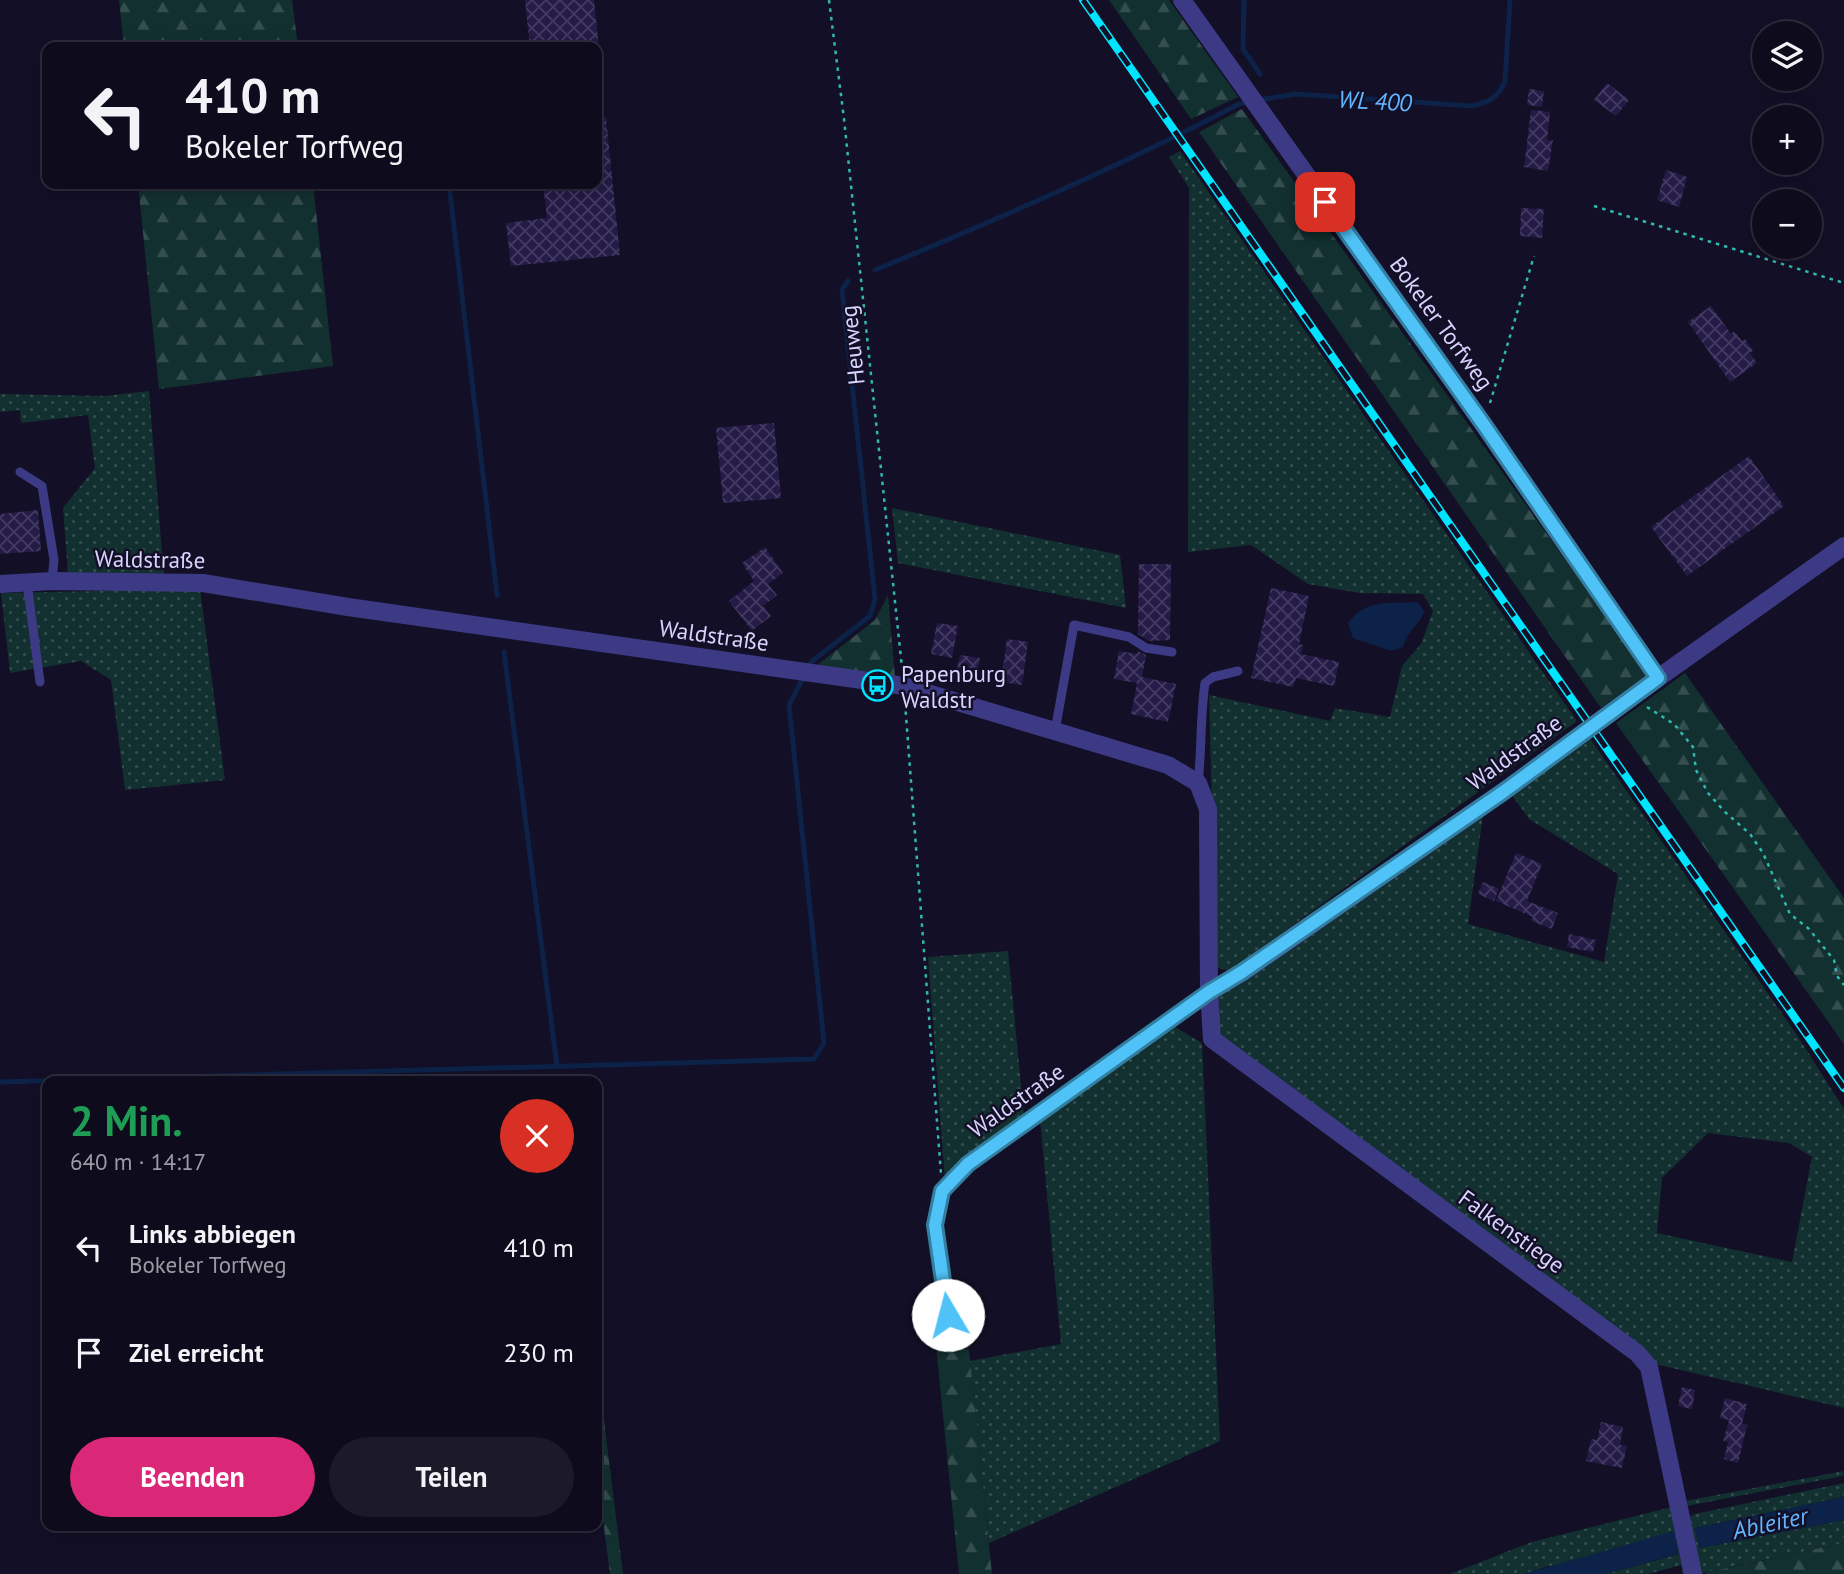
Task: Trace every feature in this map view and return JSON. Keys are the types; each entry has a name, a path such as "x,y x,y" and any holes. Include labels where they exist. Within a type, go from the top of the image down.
{"street":[{"name":"Bokeler Torfweg","path":"1182,0 1484,425 1658,678"},
{"name":"Waldstraße","path":"1209,992 1492,800 1844,546"},
{"name":"Waldstraße","path":"0,584 52,581 203,583 348,607 904,686 1168,765 1198,783"},
{"path":"1198,783 1208,809 1209,992"},
{"name":"Falkenstiege","path":"1209,992 1212,1039 1637,1353 1649,1367 1693,1574"}],"lane":[{"path":"20,472 42,486 54,560 52,581"},
{"path":"27,583 40,682"},
{"path":"1055,731 1074,625 1129,637 1146,648 1172,652"},
{"path":"1198,783 1201,761 1201,707 1205,683 1213,677 1238,671"},
{"name":"Waldstraße","path":"942,1191 968,1164 1209,992"},
{"path":"942,1191 935,1225 951,1337"}],"path":[{"name":"Heuweg","path":"829,0 904,686 942,1191"},
{"path":"1594,206 1844,283"},
{"path":"1484,425 1534,256"},
{"path":"1632,698 1674,724 1693,747 1696,770 1708,793 1756,843 1790,914 1809,929 1833,960 1837,976 1844,985"}],"green space":[{"path":"119,0 292,0 297,42 123,42"},
{"path":"1109,0 1169,0 1238,97 1191,119"},
{"path":"1242,109 1648,675 1601,708 1199,132"},
{"path":"1180,151 1577,721 1229,971 1216,967 1209,695 1330,721 1335,708 1390,717 1402,666 1421,644 1433,611 1423,594 1359,593 1308,584 1251,545 1188,552 1189,188 1169,157"},
{"path":"139,189 314,189 333,366 159,389"},
{"path":"149,391 164,577 68,574 63,508 95,468 88,415 21,423 20,410 0,412 0,394 105,396"},
{"path":"892,508 1120,555 1126,608 898,563"},
{"path":"200,589 225,780 125,790 111,680 81,661 10,673 1,593"},
{"path":"888,595 895,677 816,666 875,620"},
{"path":"1685,673 1844,898 1844,1044 1616,723"},
{"path":"1589,737 1797,1035 1844,1109 1844,1408 1655,1364 1217,1035 1217,995 1483,815 1468,924 1604,962 1618,874 1529,819 1511,794","holes":["1708,1133 1789,1143 1812,1157 1792,1262 1657,1233 1662,1178"]},
{"path":"1008,951 1024,1116 945,1181 928,957"},
{"path":"1175,1027 1202,1043 1220,1441 989,1543 970,1361 1061,1344 1040,1119"},
{"path":"942,1338 969,1350 992,1574 959,1574 936,1346"},
{"path":"602,1404 623,1574 610,1574 602,1513"},
{"path":"1844,1471 1843,1476 1687,1506 1685,1501"},
{"path":"1844,1483 1844,1497 1695,1528 1699,1548 1844,1520 1844,1543 1698,1574 1689,1517"},
{"path":"1672,1507 1689,1574 1683,1574 1681,1565 1648,1574 1605,1574 1679,1554 1549,1566 1524,1574 1450,1574 1532,1542"},
{"path":"1844,1543 1844,1574 1705,1574 1708,1572"}],"water":[{"path":"1418,602 1424,612 1403,647 1391,651 1353,638 1348,623 1363,609 1379,604"},
{"name":"Ableiter","path":"1844,1497 1844,1520 1699,1548 1695,1528"},
{"path":"1674,1531 1679,1554 1605,1574 1524,1574"}],"building":[{"path":"525,0 594,0 598,42 529,42"},
{"path":"1607,83 1629,100 1616,116 1594,100"},
{"path":"1529,89 1544,91 1542,107 1527,105"},
{"path":"1531,110 1550,112 1547,140 1553,140 1548,171 1524,167"},
{"path":"602,117 606,117 620,255 511,266 506,223 547,218 544,189 602,189"},
{"path":"1666,170 1687,177 1679,207 1657,200"},
{"path":"1521,208 1544,209 1542,238 1520,236"},
{"path":"1711,306 1731,334 1734,331 1742,341 1745,339 1757,363 1730,382 1688,322"},
{"path":"774,423 781,498 723,503 716,428"},
{"path":"1749,456 1784,506 1687,576 1651,527"},
{"path":"38,510 41,551 0,554 0,514"},
{"path":"765,547 783,573 768,584 777,595 763,606 771,616 752,631 729,601 754,581 742,563"},
{"path":"1139,564 1171,564 1170,640 1149,641 1138,634"},
{"path":"1271,588 1309,596 1299,644 1303,645 1301,654 1339,662 1334,686 1296,678 1293,687 1251,678"},
{"path":"937,623 958,626 952,658 931,654"},
{"path":"1007,639 1028,642 1022,685 1001,682"},
{"path":"1119,651 1137,654 1137,651 1146,655 1142,677 1176,684 1168,722 1131,714 1137,683 1114,679"},
{"path":"960,655 980,658 976,677 956,673"},
{"path":"1516,853 1542,864 1527,901 1558,913 1552,929 1531,921 1533,917 1496,901"},
{"path":"1483,882 1499,889 1494,901 1478,894"},
{"path":"1569,934 1596,940 1593,952 1567,947"},
{"path":"1682,1387 1695,1390 1692,1409 1678,1406"},
{"path":"1725,1398 1747,1404 1742,1424 1747,1425 1738,1463 1724,1459 1728,1442 1723,1441 1729,1420 1720,1418"},
{"path":"1601,1422 1623,1427 1620,1445 1627,1446 1622,1468 1586,1461 1591,1439 1597,1440"}],"waterway":[{"path":"1244,0 1243,49 1260,74"},
{"name":"WL 400","path":"1259,100 1296,94 1472,106 1483,103 1496,95 1505,81 1510,0"},
{"path":"875,270 1059,191 1239,104 1249,102"},
{"path":"450,189 497,595"},
{"path":"808,668 811,662 870,616 875,599 842,290 848,281"},
{"path":"504,652 557,1066"},
{"path":"212,1076 814,1059 824,1043 789,705 804,676"},
{"path":"0,1082 42,1081"}],"railway":[{"path":"1083,0 1844,1088"}],"place":[{"name":"Papenburg Waldstr","path":"878,686"}],"route":[{"path":"948,1315 935,1225 942,1191 968,1164 1209,992 1503,792 1658,678 1484,425 1325,202"}]}
